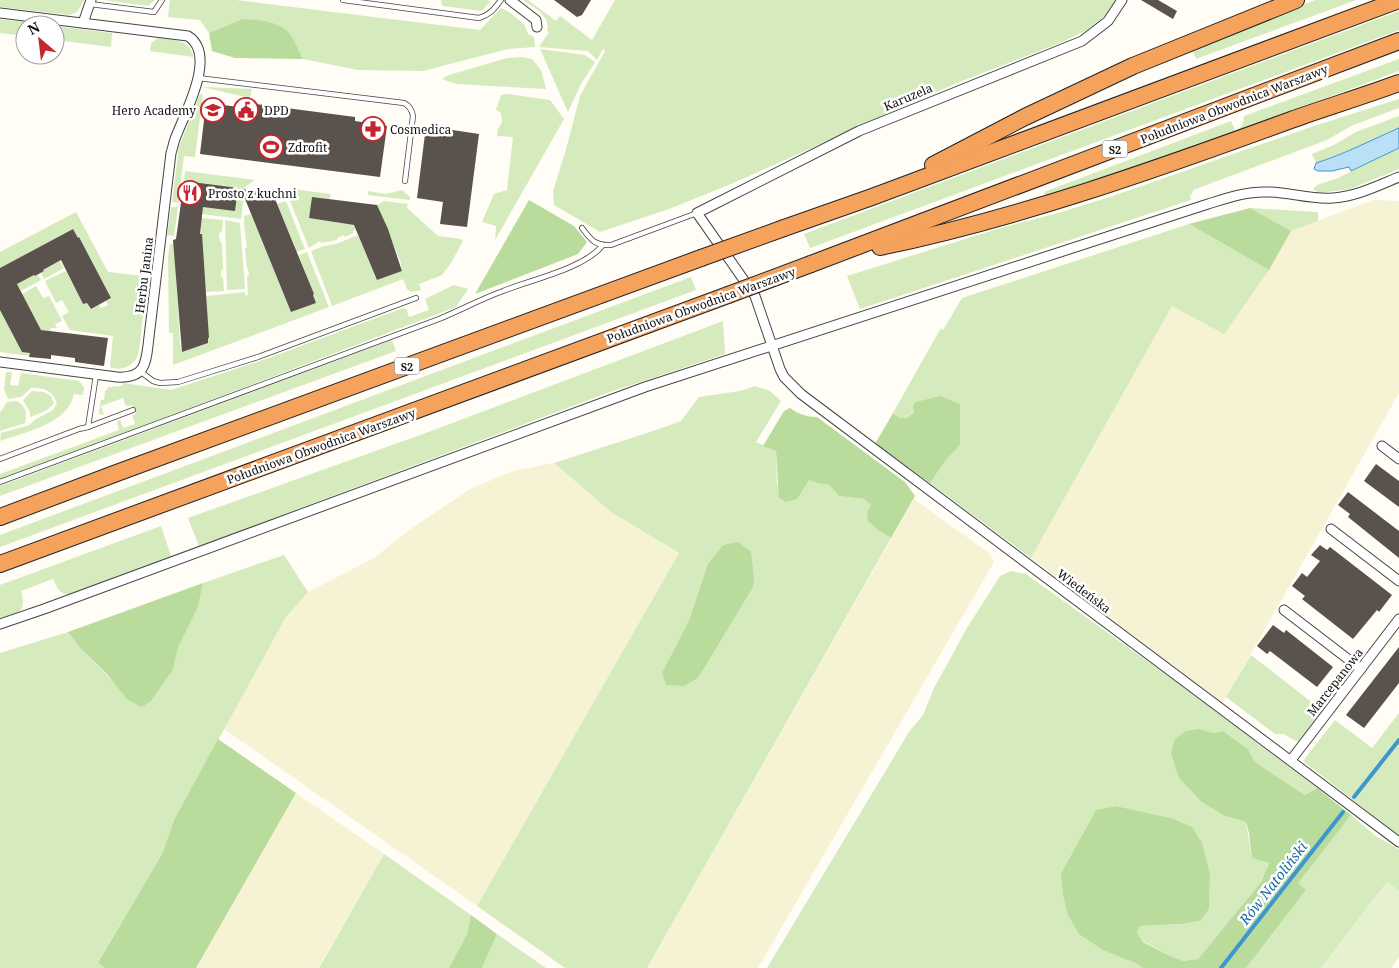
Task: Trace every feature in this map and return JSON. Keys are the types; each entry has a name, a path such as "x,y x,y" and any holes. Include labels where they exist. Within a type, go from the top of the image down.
{"highway":[{"path":"872,197 1025,117 1133,66 1296,0"},
{"name":"S2","path":"0,517 123,470 872,197 1399,0"},
{"name":"Południowa Obwodnica Warszawy","path":"0,564 831,257 1399,41"},
{"path":"831,257 938,235 1042,205 1200,153 1399,83"}],"street":[{"path":"510,0 536,20 537,27"},
{"name":"Karuzela","path":"696,213 859,130 1082,41 1108,21 1122,0"},
{"path":"0,13 83,23 90,2"},
{"name":"Herbu Janina","path":"83,23 188,36 196,43 200,54 198,78 193,96 171,153 146,361 140,372"},
{"path":"0,624 609,399 770,345 1233,197 1269,192 1314,198 1333,198 1361,193 1399,177"},
{"name":"Wiedeńska","path":"696,213 755,296 770,345 784,377 818,408 1399,842"},
{"path":"0,362 125,378 140,372"},
{"path":"1382,446 1399,459"},
{"path":"1331,529 1399,581"},
{"path":"1284,610 1361,669"},
{"name":"Marcepanowa","path":"1291,760 1399,620"}],"lane":[{"path":"90,2 154,12 162,0"},
{"path":"344,0 479,18 487,16 501,0"},
{"path":"198,78 404,103 411,108 413,116 405,181"},
{"path":"582,228 595,243 602,246 611,245 696,213"},
{"path":"0,482 439,319 488,297 542,278 578,262 596,252 602,246"},
{"path":"140,372 153,382 178,382 258,357 416,298"},
{"path":"88,427 96,375"},
{"path":"0,459 133,410"}],"shaded area":[{"path":"1373,200 1399,201 1399,393 1223,703 1031,558 1172,306 1269,270 1291,231"},
{"path":"554,463 611,512 679,553 477,906 224,729 286,617 308,592 374,558 408,531 470,489 513,471"},
{"path":"914,499 989,553 994,562 758,968 647,968"},
{"path":"296,793 384,854 318,968 196,968"}],"green space":[{"path":"0,0 84,0 77,12 70,15 0,7"},
{"path":"104,0 155,0 148,6"},
{"path":"170,0 236,0 480,30 501,8 524,24 528,34 534,37 535,47 508,49 423,71 358,70 303,59 290,34 242,19 209,33 200,20 168,17"},
{"path":"441,0 488,0 490,2 482,11 442,6"},
{"path":"523,0 528,0 556,21 560,16 592,40 615,0 1115,0 1107,14 1087,30 1060,43 957,83 731,184 669,209 600,232 554,205 553,191 580,96 605,51 603,49 597,60 588,51 539,47 549,32 547,30 548,25 540,12"},
{"path":"1315,0 1356,0 1196,59 1193,51"},
{"path":"1399,11 1399,30 810,248 804,234"},
{"path":"0,19 15,21 15,35 0,33"},
{"path":"242,19 268,22 280,26 290,34 303,59 235,58 212,51 209,33"},
{"path":"65,27 112,33 111,47 65,41"},
{"path":"158,38 184,43 188,46 194,57 150,51 151,43"},
{"path":"540,49 585,55 595,62 581,84 568,112"},
{"path":"521,57 532,59 541,70 546,89 456,84 442,79 449,75 507,58"},
{"path":"1399,59 1399,71 1182,151 1045,196 1044,192 1231,121 1235,130 1238,129 1242,125 1244,116"},
{"path":"202,87 252,89 250,98"},
{"path":"200,94 203,95 195,157 184,156 178,203 172,202 179,147"},
{"path":"508,94 550,100 564,119 495,240 496,226 482,222 494,194 507,190 513,137 497,136 502,122 501,113 496,110 501,95"},
{"path":"1399,99 1399,108 1351,126 1327,140 1193,190 1190,195 1191,200 860,309 847,276 997,229 1107,198 1314,126"},
{"path":"1399,116 1399,128 1316,163 1312,154 1334,145 1356,132"},
{"path":"1399,148 1399,169 1350,189 1319,193 1313,189 1317,185 1338,178"},
{"path":"185,171 255,180 245,187 241,219 202,214 203,207 184,181"},
{"path":"292,189 331,194 330,199 312,197 309,218 354,225 356,229 345,237 344,235 337,238 337,240 321,243 320,241 309,248 290,201"},
{"path":"402,190 410,197 410,200 368,195 368,191 386,194"},
{"path":"529,200 574,226 587,242 578,254 475,294"},
{"path":"286,201 305,249 296,252 277,204"},
{"path":"384,201 408,204 407,208 438,236 461,239 463,241 442,275 419,284 421,290 411,292 407,289 403,279 332,306 311,251 358,235 377,280 402,271 401,263 377,205"},
{"path":"171,207 178,207 174,236 167,235"},
{"path":"1250,208 1318,212 1318,221 1291,231"},
{"path":"1250,208 1291,231 1269,270 1189,224"},
{"path":"76,212 108,272 143,276 139,312 143,316 139,348 135,361 125,368 117,369 110,367 113,336 70,330 62,316 69,312 62,300 56,303 45,281 66,271 83,304 87,303 90,309 99,305 101,308 108,305 106,301 111,299 73,229 0,268 0,252"},
{"path":"251,214 291,312 316,303 299,255 307,252 329,307 173,365 173,333 169,333 168,256 170,244 173,244 175,250 182,352 208,343 206,296 245,292 245,295 248,295 247,277 249,276 245,248 247,248 244,216"},
{"path":"202,218 223,220 222,232 219,233 220,242 222,243 223,270 221,270 221,277 223,277 224,291 205,292 200,223"},
{"path":"225,220 240,223 245,289 227,290"},
{"path":"1189,224 1269,270 1224,334 1172,306 1031,558 930,483 946,460 960,445 914,411 907,418 900,418 893,413 941,328 943,330 962,298"},
{"path":"60,261 64,268 44,279 41,273 43,270"},
{"path":"34,275 38,275 41,280 21,291 17,284"},
{"path":"691,277 696,290 0,547 0,535"},
{"path":"454,285 468,289 456,307 0,480 0,474 119,430 117,421 120,420 123,428 135,424 132,415 136,414 132,405 126,406 123,398 101,406 104,415 99,414 101,400 104,400 105,391 109,387 122,386 123,383 171,390 266,359 403,308 406,309 409,317 429,310 425,299"},
{"path":"36,286 43,298 49,296 62,321 55,324 57,328 51,328 50,331 41,330 22,294"},
{"path":"0,310 30,353 29,356 0,352"},
{"path":"723,321 725,354 610,392 199,546 188,518 434,430"},
{"path":"392,340 396,351 0,496 0,486"},
{"path":"6,372 12,372 10,385 18,386 21,373 79,381 84,387 83,395 74,394 70,404 55,420 0,441 1,433 29,425 53,410 57,403 50,393 44,389 36,388 31,388 21,397 8,399 4,389"},
{"path":"755,386 770,391 781,401 756,442 776,451 777,485 809,480 829,485 839,496 864,499 871,505 867,512 878,530 891,538 647,968 565,968 477,906 679,553 611,512 554,463 681,421 699,397 740,391"},
{"path":"32,391 44,392 51,396 54,403 46,410 30,417 30,412 23,400"},
{"path":"940,396 960,404 960,445 946,460 930,483 875,444 893,413 900,418 907,418 914,412 913,406 916,402"},
{"path":"17,401 25,410 25,423 0,431 0,413 7,402"},
{"path":"790,408 803,415 817,417 905,482 915,496 891,538 868,521 867,512 871,505 864,499 839,496 829,485 809,480 797,499 786,502 779,498 776,451 763,446 784,411"},
{"path":"161,526 171,556 68,595 60,591 53,579 21,591 23,604 20,611 0,618 0,585"},
{"path":"738,542 751,552 754,578 753,587 698,678 684,686 666,685 662,673 689,621 708,564 723,545"},
{"path":"284,555 308,592 286,617 174,820 162,854 98,961 105,968 0,968 0,653 68,632 81,649 117,685 173,669 178,648 198,607 203,583"},
{"path":"1011,571 1026,574 1172,679 1317,788 1305,795 1255,762 1248,749 1223,731 1213,733 1200,729 1225,816 1246,822 1252,858 1269,862 1261,882 1198,959 1183,961 1168,955 1143,941 1137,932 1140,926 1199,921 1209,909 1210,875 1171,818 1116,806 1096,810 1061,873 1133,962 1143,968 767,968 909,732 923,715 934,688 967,628 1000,576"},
{"path":"203,583 198,607 178,648 173,669 151,701 142,707 128,700 68,632"},
{"path":"1251,655 1323,711 1298,742 1283,734 1275,734 1226,697"},
{"path":"1399,713 1399,836 1303,761 1335,720 1372,748"},
{"path":"1200,729 1213,733 1223,731 1248,749 1255,762 1305,795 1317,788 1351,815 1298,883 1306,890 1246,968 1143,968 1103,950 1079,934 1068,915 1063,895 1061,873 1096,810 1116,806 1171,818 1192,827 1202,843 1210,875 1209,909 1200,921 1140,926 1137,932 1143,942 1168,955 1183,961 1198,959 1261,882 1269,863 1252,858 1246,822 1225,816 1202,802 1179,778 1171,753 1175,739 1186,731"},
{"path":"218,739 296,793 196,968 105,968 98,962 162,854 174,820"},
{"path":"1351,815 1377,837 1399,849 1399,891 1387,882 1321,968 1246,968 1306,890 1297,883"},
{"path":"384,854 471,915 467,934 449,968 319,968"},
{"path":"1387,882 1399,891 1399,957 1391,968 1321,968"},
{"path":"471,915 497,934 482,968 449,968 467,934"},
{"path":"497,934 546,968 482,968"}],"water":[{"path":"1399,128 1399,148 1351,171 1349,167 1332,171 1318,171 1314,169 1316,163"}],"building":[{"path":"554,0 591,0 582,15 577,17"},
{"path":"1141,0 1158,0 1177,11 1173,19"},
{"path":"240,102 355,117 355,121 387,126 380,177 200,154 206,103 239,107"},
{"path":"426,126 479,134 467,227 440,224 443,202 417,198"},
{"path":"184,181 238,188 235,211 203,207 200,234 202,234 209,338 208,343 182,352 173,240 176,239"},
{"path":"241,189 273,194 316,303 291,312"},
{"path":"312,197 377,205 388,229 402,271 377,280 354,225 309,218"},
{"path":"73,229 111,298 91,309 87,303 83,304 61,260 35,276 17,284 41,330 108,338 104,366 75,362 75,358 51,355 51,359 29,357 30,353 22,352 0,310 0,268"},
{"path":"1376,464 1399,481 1399,507 1364,481"},
{"path":"1348,492 1399,531 1399,558 1348,517 1350,514 1338,505"},
{"path":"1320,545 1327,550 1330,547 1392,595 1379,612 1377,610 1353,639 1302,599 1305,596 1292,586 1302,573 1307,577 1320,561 1311,555"},
{"path":"1273,625 1284,633 1286,630 1333,667 1317,687 1270,651 1267,654 1257,646"},
{"path":"1399,647 1399,683 1364,728 1346,715"}],"waterway":[{"name":"Rów Natoliński","path":"1354,797 1399,740"},
{"name":"Rów Natoliński","path":"1221,968 1343,812"}],"place":[{"name":"Hero Academy","path":"213,110"},
{"name":"DPD","path":"246,110"},
{"name":"Cosmedica","path":"373,129"},
{"name":"Zdrofit","path":"271,147"},
{"name":"Prosto z kuchni","path":"190,193"}]}
